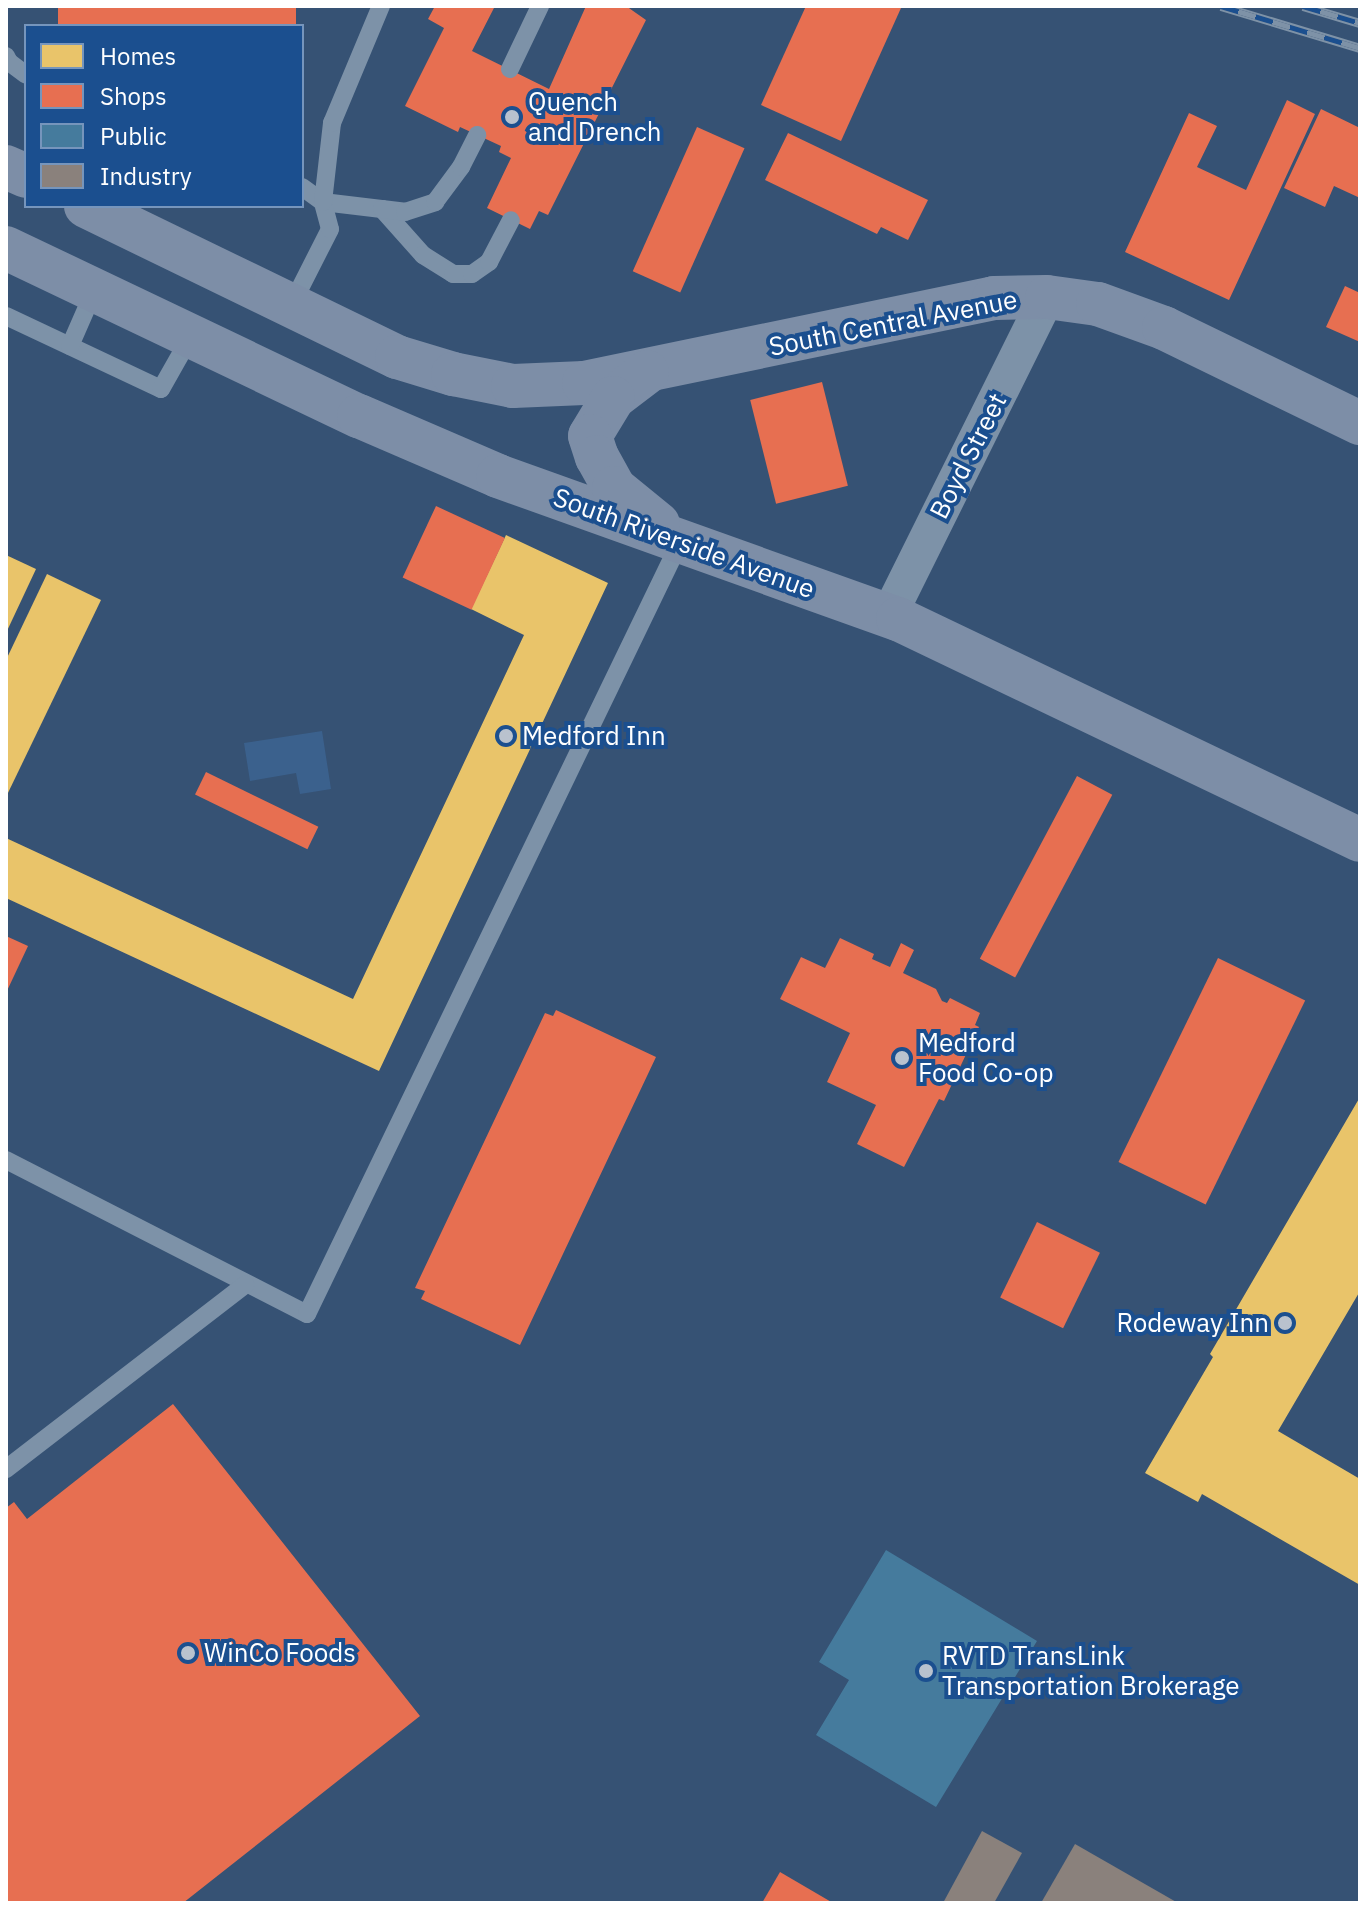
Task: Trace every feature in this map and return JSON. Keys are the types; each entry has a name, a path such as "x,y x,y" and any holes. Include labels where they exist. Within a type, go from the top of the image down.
{"main road":[{"path":"95,208 135,217 291,306"},
{"name":"South Riverside Avenue","path":"6,248 359,416 498,476 889,615 1360,840"},
{"name":"South Central Avenue","path":"291,306 397,357 453,374 513,386 584,383 994,298 1047,297 1098,304 1164,328 1360,423"},
{"path":"647,372 613,398 590,436 597,457 614,488 680,542"}],"street":[{"name":"Boyd Street","path":"889,615 1047,297"}],"lane":[{"path":"291,306 330,229 323,202 332,123 381,6"},
{"path":"510,69 540,6"},
{"path":"6,56 24,73"},
{"path":"304,188 323,202 405,212 435,202 461,167 477,135"},
{"path":"382,209 423,255 453,274 472,274 489,262 511,220"},
{"path":"70,346 94,291"},
{"path":"6,316 161,389 191,336"},
{"path":"6,1160 245,1285 307,1314 680,542"},
{"path":"6,1469 245,1285"}],"water":[{"path":"322,731 331,789 300,794 296,773 250,781 244,743"}],"building: Homes":[{"name":"Medford Inn","path":"506,535 608,583 379,1071 6,898 6,838 353,999 524,635 471,609"},
{"path":"6,555 36,569 6,633"},
{"path":"47,574 101,600 6,797 6,660"},
{"name":"Rodeway Inn","path":"1360,1097 1360,1291 1278,1431 1360,1479 1360,1585 1202,1494 1198,1502 1145,1473 1213,1357 1210,1354"}],"building: Shops":[{"path":"58,6 296,6 296,24 58,24"},
{"name":"Quench and Drench","path":"435,6 495,6 472,51 549,89 586,6 626,6 646,20 548,215 539,211 530,229 487,208 511,158 499,152 501,146 460,127 458,132 405,106 444,28 428,19"},
{"path":"806,6 901,8 841,141 761,105"},
{"path":"1287,100 1315,114 1229,300 1125,252 1189,113 1217,126 1197,167 1246,190"},
{"path":"1321,109 1360,128 1360,198 1334,186 1325,207 1284,188"},
{"path":"697,127 745,148 680,292 633,271"},
{"path":"788,133 928,200 908,240 881,227 877,234 765,180"},
{"path":"1345,286 1360,293 1360,342 1326,327"},
{"path":"822,382 848,486 776,504 750,400"},
{"path":"436,506 505,538 471,610 403,578"},
{"path":"206,772 318,827 307,849 195,794"},
{"path":"1077,776 1112,795 1015,978 980,959"},
{"path":"6,936 28,946 6,993"},
{"name":"Medford Food Co-op","path":"840,938 874,954 872,959 890,967 901,943 914,950 903,973 936,989 942,1001 947,1003 950,998 980,1013 975,1025 979,1027 944,1101 939,1099 904,1167 857,1144 876,1105 827,1082 850,1033 780,999 801,957 825,968"},
{"path":"1218,958 1305,1001 1206,1205 1118,1162"},
{"path":"556,1010 656,1057 520,1345 421,1299 425,1291 415,1288 545,1013 553,1016"},
{"path":"1037,1222 1100,1253 1063,1328 1000,1297"},
{"name":"WinCo Foods","path":"173,1404 420,1716 183,1903 6,1903 6,1508 14,1502 27,1519"},
{"path":"780,1872 833,1903 762,1903"}],"building: Public":[{"name":"RVTD TransLink Transportation Brokerage","path":"886,1550 1037,1641 936,1807 816,1735 849,1680 819,1662"}],"building: Industry":[{"path":"982,1831 1022,1853 994,1903 943,1903"},
{"path":"1075,1844 1178,1903 1041,1903"}],"railway":[{"path":"1221,6 1360,48"},
{"path":"1303,6 1360,23"}],"place":[{"name":"Quench and Drench","path":"512,117"},
{"name":"Medford Inn","path":"506,736"},
{"name":"Medford Food Co-op","path":"902,1058"},
{"name":"Rodeway Inn","path":"1285,1323"},
{"name":"WinCo Foods","path":"188,1653"},
{"name":"RVTD TransLink Transportation Brokerage","path":"926,1671"}]}
